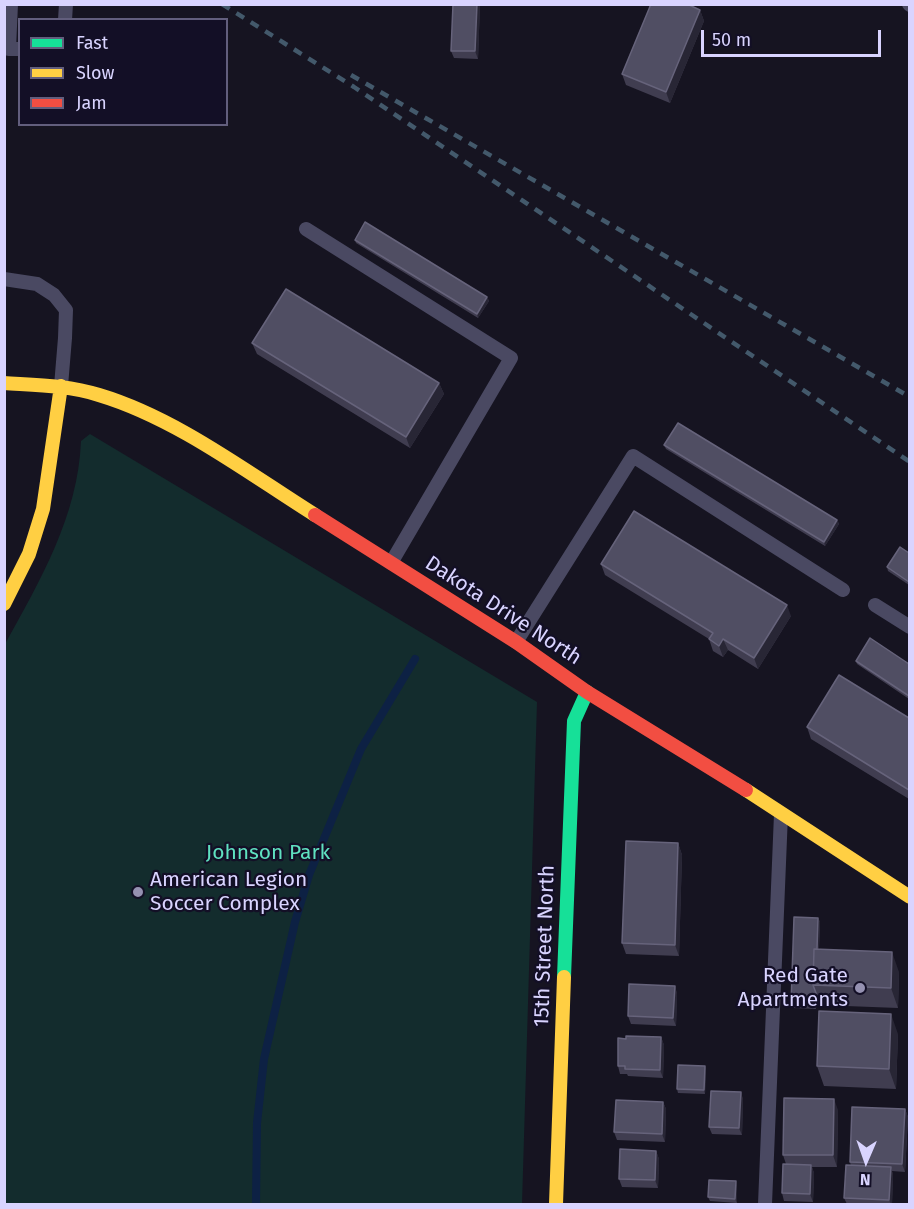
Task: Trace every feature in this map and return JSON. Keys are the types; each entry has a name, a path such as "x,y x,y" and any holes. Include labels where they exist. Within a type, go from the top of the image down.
{"street":[{"name":"Dakota Drive North","path":"4,383 61,386 100,394 169,423 516,642 587,692 781,812 909,897"},
{"path":"5,601 28,554 43,509 61,386"},
{"name":"15th Street North","path":"556,1204 574,721 587,692"}],"lane":[{"path":"11,4 9,49 18,49"},
{"path":"306,229 511,358 391,563"},
{"path":"4,279 37,284 54,295 66,310 61,386"},
{"path":"516,642 633,456 843,590"},
{"path":"875,604 909,627"},
{"path":"765,1204 781,812"}],"green space":[{"name":"Johnson Park","path":"90,434 537,702 522,1204 5,1204 5,644 55,547 73,496 81,441"}],"building":[{"path":"453,4 477,4 475,51 451,51"},
{"path":"651,4 687,4 700,10 666,92 622,74"},
{"path":"365,222 487,297 477,314 355,240"},
{"path":"286,289 439,383 406,437 252,343"},
{"path":"678,423 837,520 824,542 664,445"},
{"path":"634,511 787,605 754,658 723,639 719,646 709,639 713,633 601,564"},
{"path":"900,547 909,553 909,582 887,567"},
{"path":"870,638 909,664 909,696 856,661"},
{"path":"839,675 909,718 909,790 807,727"},
{"path":"626,841 678,843 675,945 622,943"},
{"path":"794,917 818,918 817,949 814,949 815,1005 791,1004"},
{"path":"814,949 892,952 891,988 813,985"},
{"path":"629,984 675,986 673,1018 628,1016"},
{"path":"819,1011 891,1014 889,1069 817,1066"},
{"path":"626,1036 661,1037 660,1070 625,1069 625,1066 618,1066 618,1038 626,1039"},
{"path":"678,1065 705,1066 704,1090 677,1089"},
{"path":"711,1091 741,1092 739,1128 709,1127"},
{"path":"784,1098 834,1099 833,1155 783,1155"},
{"path":"616,1100 663,1102 662,1134 614,1132"},
{"path":"852,1107 905,1109 902,1164 850,1162"},
{"path":"620,1149 656,1151 655,1180 619,1179"},
{"path":"783,1164 811,1165 810,1194 782,1193"},
{"path":"846,1165 891,1167 889,1200 844,1198"},
{"path":"709,1180 736,1181 735,1199 708,1197"}],"waterway":[{"path":"256,1204 257,1123 264,1059 295,922 309,875 361,749 415,659"}],"railway":[{"path":"222,4 354,87 910,462"},
{"path":"351,75 910,397"}],"traffic: fast":[{"path":"564,977 574,721 587,692"}],"traffic: slow":[{"path":"4,383 76,389 128,405 184,432 315,515"},
{"path":"4,604 29,554 43,509 61,386"},
{"path":"746,790 910,897"},
{"path":"556,1204 564,977"}],"traffic: jam":[{"path":"315,515 516,642 587,692 746,790"}],"place":[{"name":"American Legion Soccer Complex","path":"138,892"},
{"name":"Red Gate Apartments","path":"860,988"}]}
